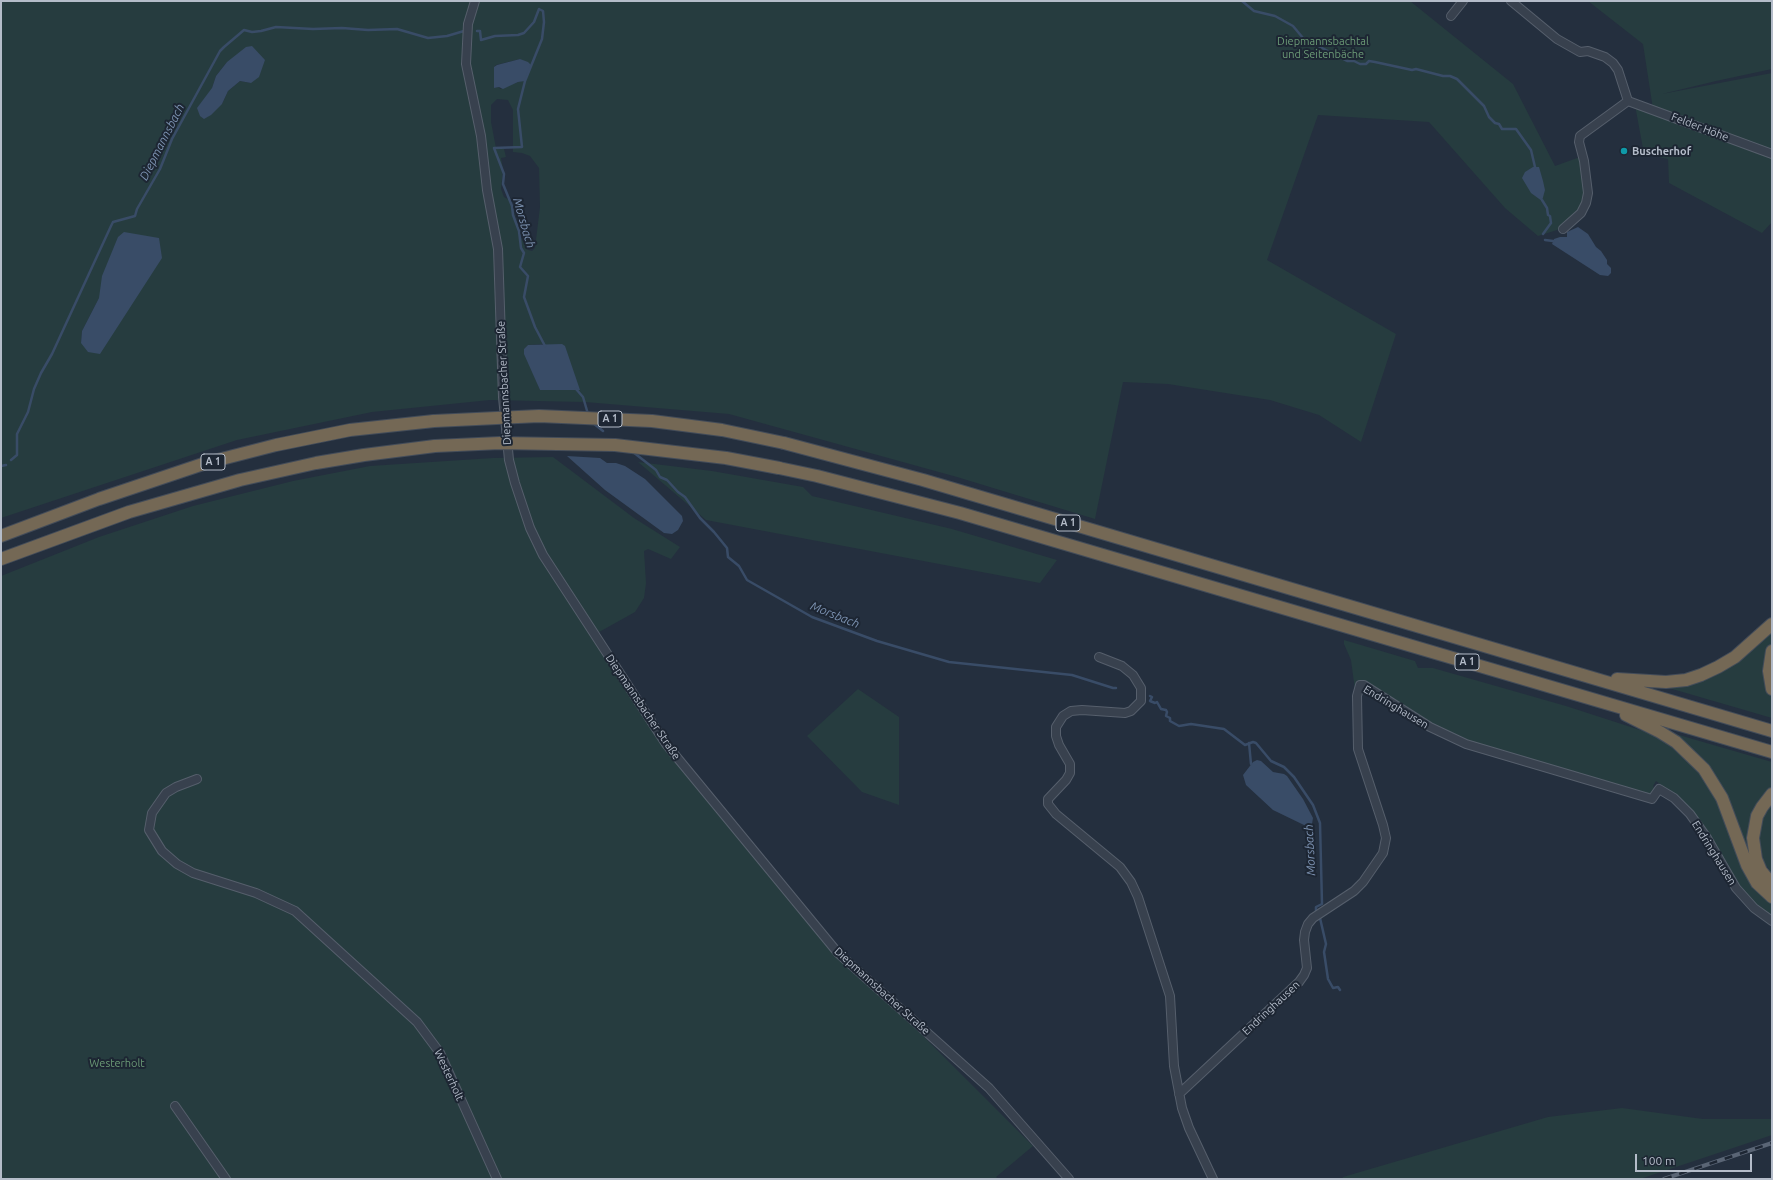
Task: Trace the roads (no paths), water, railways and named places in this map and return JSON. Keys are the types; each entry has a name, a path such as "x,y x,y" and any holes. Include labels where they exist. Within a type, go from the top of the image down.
{"highway":[{"name":"A 1","path":"1,536 99,499 206,463 276,445 350,430 434,421 539,416 652,421 722,430 784,443 923,480 1772,731"},
{"name":"A 1","path":"1,559 129,512 240,480 357,456 435,446 500,443 615,445 680,452 779,468 817,476 952,511 1772,752"},
{"path":"1593,678 1656,682 1676,681 1695,677 1718,667 1734,657 1772,624"},
{"path":"1772,651 1769,671 1772,689"},
{"path":"1598,700 1664,734 1681,746 1704,769 1722,798 1747,865 1761,887 1772,897"},
{"path":"1772,794 1762,806 1757,816 1753,838 1756,860 1772,884"}],"street":[{"name":"Diepmannsbacher Straße","path":"475,1 468,24 466,64 480,131 498,249 503,397 509,460 530,528 543,555 666,744 838,953 989,1088 1069,1179"},
{"path":"1451,16 1463,1"},
{"path":"1512,1 1557,39 1580,52 1588,51 1605,57 1613,63 1618,70 1628,101 1580,136 1579,142 1584,161 1588,193 1582,213 1563,229"},
{"name":"Felder Höhe","path":"1628,101 1772,154"},
{"path":"1099,657 1122,666 1133,675 1141,688 1141,701 1137,707 1125,713 1082,710 1071,711 1063,716 1056,727 1056,736 1059,745 1070,764 1070,773 1066,780 1048,799 1048,804 1056,814 1120,867 1131,882 1138,898 1170,996 1173,1053 1179,1094 1189,1128 1214,1179"},
{"name":"Endringhausen","path":"1179,1094 1299,982 1307,968 1304,940 1308,924 1312,918 1345,898 1359,886 1381,858 1386,838 1358,749 1358,688 1360,685 1364,685 1430,727 1459,742 1652,799 1659,789 1674,798 1690,814 1707,838 1736,888 1754,908 1772,921"},
{"name":"Westerholt","path":"197,780 176,787 166,793 152,813 149,830 162,851 177,864 193,873 256,893 295,910 417,1022 440,1053 497,1179"},
{"path":"175,1106 226,1179"}],"water":[{"path":"252,46 265,60 259,77 251,83 240,81 228,91 222,104 211,115 204,119 200,116 197,108 212,88 216,76 227,62 246,47"},
{"path":"520,59 531,65 525,81 518,82 503,89 499,87 494,88 494,67"},
{"path":"1533,167 1539,167 1543,181 1545,190 1542,201 1531,193 1522,178 1525,172"},
{"path":"1578,227 1588,234 1596,247 1601,251 1607,260 1607,264 1611,268 1611,273 1608,276 1600,275 1552,244 1554,239 1567,237 1567,232"},
{"path":"124,232 159,238 162,258 100,354 88,352 81,343 82,331 99,298 102,276 118,237"},
{"path":"562,344 565,346 580,390 540,390 524,354 524,349 528,345"},
{"path":"567,456 600,458 607,463 616,463 625,466 645,479 682,516 683,521 678,530 672,534 664,533 605,490"},
{"path":"1257,760 1261,761 1273,772 1287,776 1303,799 1313,818 1312,824 1304,825 1273,810 1246,785 1243,775 1253,762"}],"waterway":[{"path":"1242,1 1254,11 1275,16 1293,26 1303,38 1347,61 1354,61 1360,64 1366,64 1369,61 1412,70 1416,69 1443,76 1450,76 1457,79 1484,106 1489,117 1495,123 1499,124 1502,129 1516,129 1531,150 1535,167"},
{"name":"Morsbach","path":"539,9 543,11 544,22 542,39 525,81 518,109 522,147 494,148 504,174 503,184 512,206 513,215 519,231 521,248 524,253 520,267 528,276 524,297 535,327 545,346"},
{"name":"Diepmannsbach","path":"477,31 480,31 481,40 495,36 518,35 524,33 534,22 539,9"},
{"name":"Diepmannsbach","path":"11,460 17,455 17,434 28,412 34,389 52,354 113,222 135,216 137,209 160,169 172,139 220,51 224,47 244,30 252,32 276,27 368,30 397,29 428,38 447,36 464,31"},
{"path":"1542,200 1547,208 1551,223 1543,234"},
{"path":"1545,240 1553,241"},
{"name":"Morsbach","path":"576,389 583,397 588,414"},
{"name":"Morsbach","path":"593,423 603,431"},
{"name":"Morsbach","path":"633,452 656,470 660,477 667,480 685,497 700,518 727,548 728,557 739,566 747,580 812,617 877,641 949,662 1072,675 1116,688"},
{"name":"Diepmannsbach","path":"1,466 6,465"},
{"name":"Morsbach","path":"1150,696 1152,697 1150,701 1155,703 1157,702 1161,709 1166,710 1166,716 1170,718 1170,721 1179,726 1191,724 1224,729 1245,745 1253,742 1256,743 1271,761 1284,767 1294,777 1313,805 1320,823 1322,904 1316,907 1316,911"},
{"name":"Morsbach","path":"1249,743 1251,764"},
{"name":"Morsbach","path":"1320,918 1326,944 1324,952 1328,979 1333,988 1338,987 1340,990"}],"railway":[{"path":"1664,1179 1772,1143"}],"place":[{"name":"Buscherhof","path":"1624,151"}],"park label":[{"name":"Diepmannsbachtal und Seitenbäche","path":"1323,47"}]}
